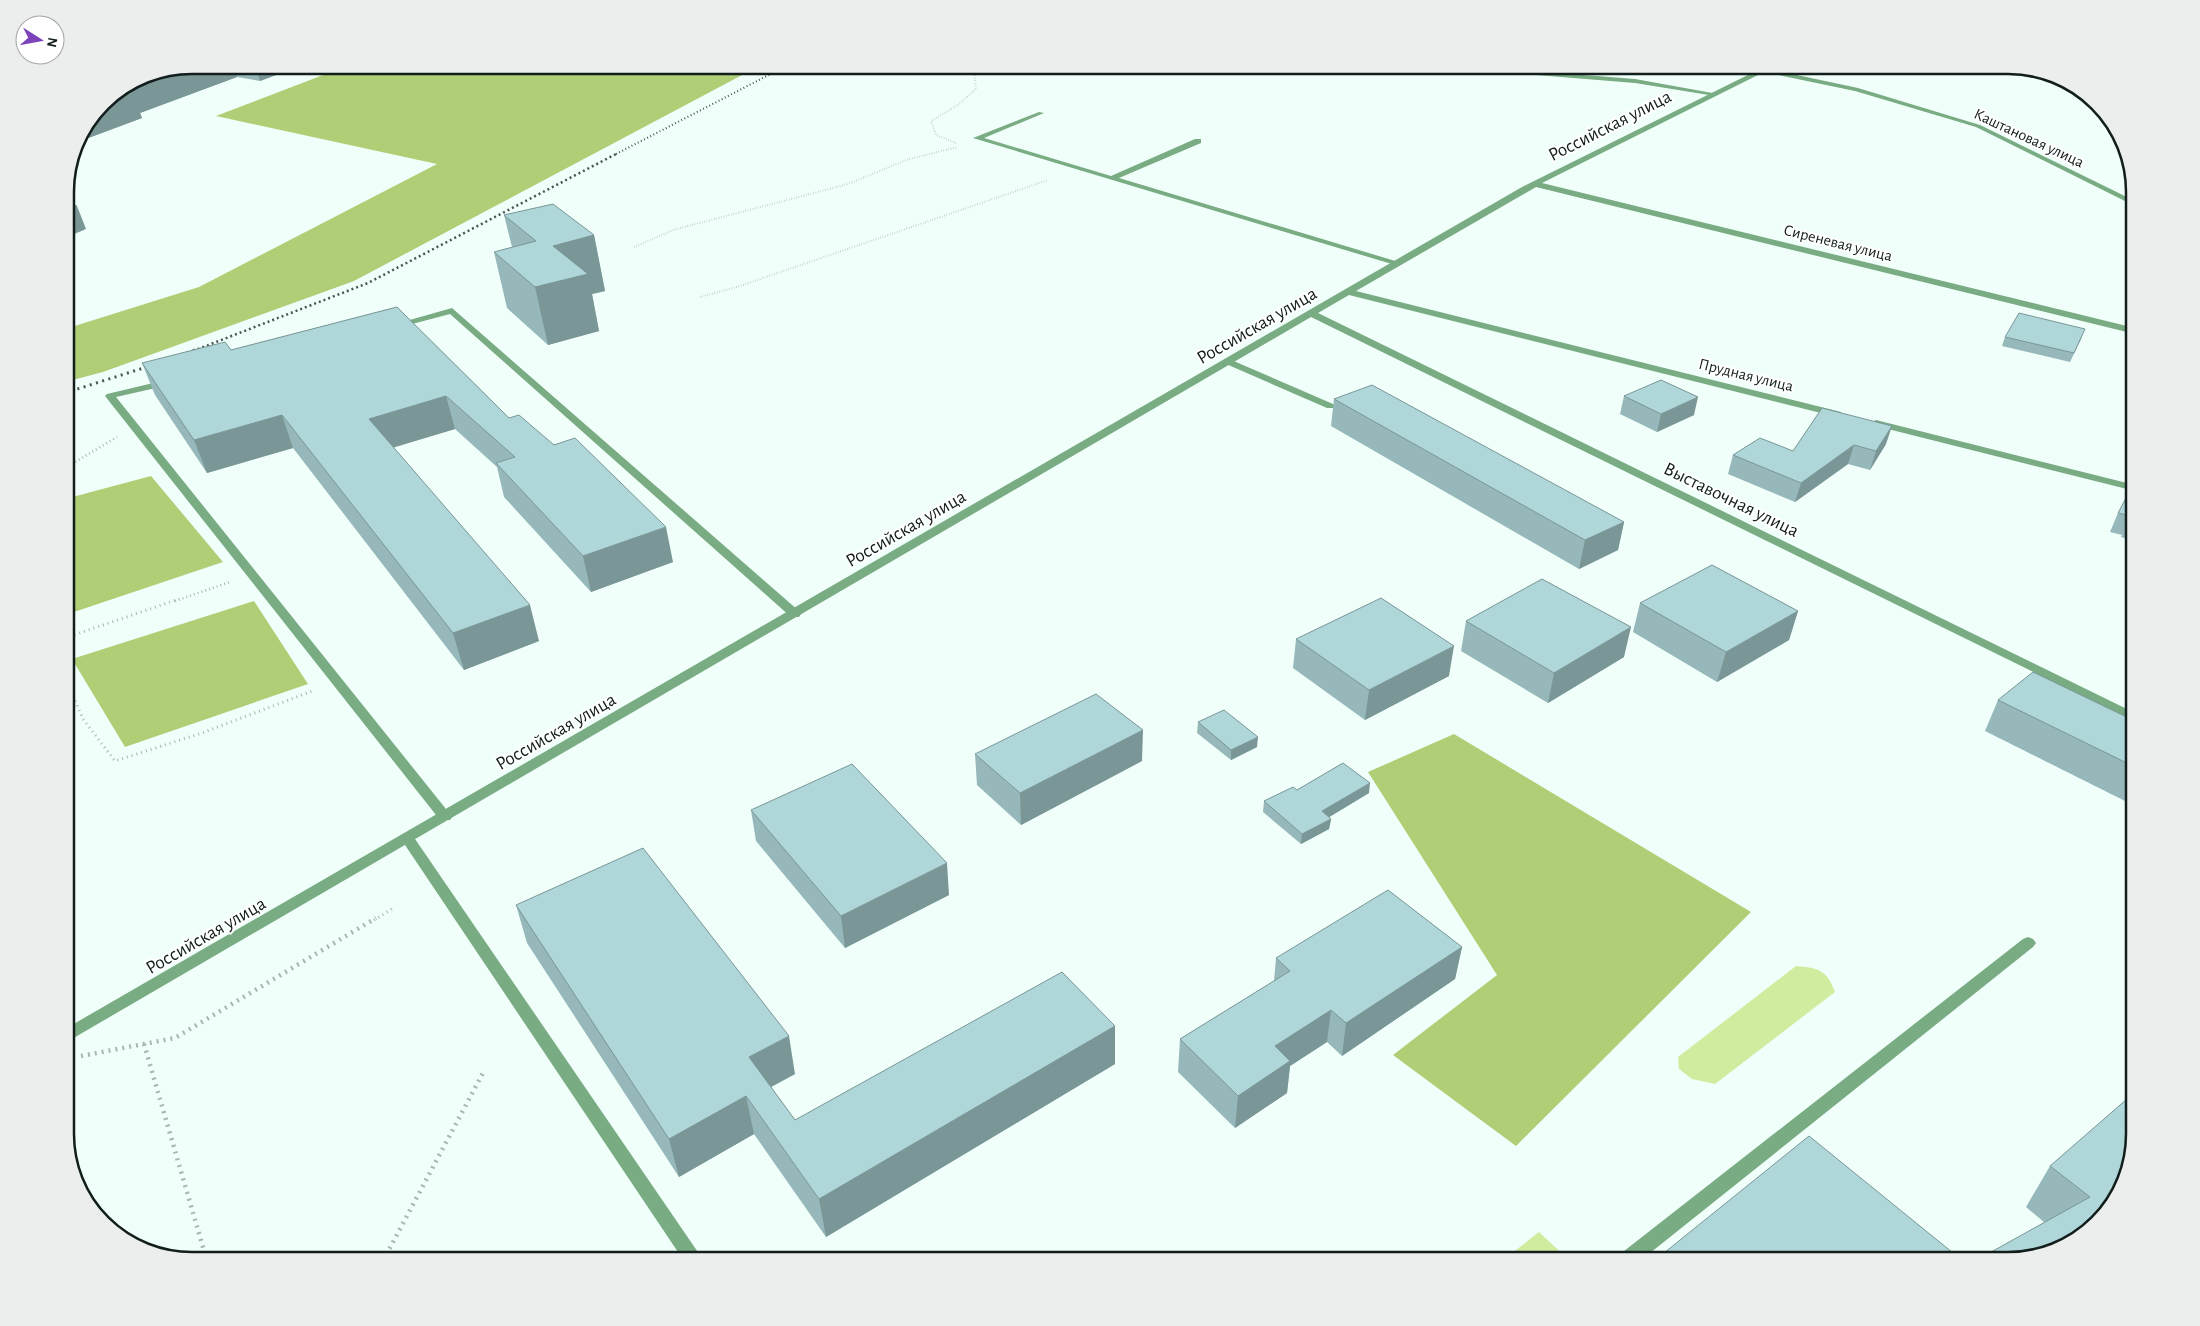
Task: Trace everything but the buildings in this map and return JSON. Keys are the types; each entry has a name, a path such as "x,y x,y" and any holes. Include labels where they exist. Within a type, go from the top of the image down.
{"street":[{"path":"1548,74 1635,81 1715,94"},
{"name":"Российская улица","path":"74,1033 1535,184 1754,74"},
{"name":"Каштановая улица","path":"1796,74 1856,89 1978,126 2126,200"},
{"path":"1041,113 977,138 1398,263"},
{"path":"1112,178 1198,141"},
{"name":"Сиреневая улица","path":"1535,184 2126,329"},
{"name":"Прудная улица","path":"1350,292 1844,416"},
{"path":"386,328 452,311 795,614"},
{"name":"Выставочная улица","path":"1312,314 2126,714"},
{"path":"1229,362 1330,406"},
{"path":"177,380 110,396 445,817"},
{"path":"1863,420 2126,486"},
{"path":"408,839 689,1252"},
{"path":"1637,1252 2028,943"}],"path":[{"path":"634,247 674,230 848,184 909,159 963,146"},
{"path":"700,297 746,284 1082,169"},
{"path":"74,463 135,427"},
{"path":"74,635 252,574"},
{"path":"74,700 82,719 115,761 202,733 338,682"},
{"path":"75,1057 175,1038 395,906"},
{"path":"144,1044 204,1252"},
{"path":"388,1252 484,1070"}],"green space":[{"path":"326,74 744,74 354,281 103,372 74,380 74,326 199,287 437,164 216,116"},
{"path":"151,476 223,562 74,612 74,497"},
{"path":"254,601 308,684 125,747 74,662 74,658"},
{"path":"1454,734 1751,912 1516,1146 1393,1055 1497,975 1368,772"},
{"path":"1796,966 1816,969 1821,972 1829,979 1835,992 1715,1084 1692,1079 1679,1069 1678,1057"},
{"path":"1539,1232 1560,1252 1513,1252"}],"railway":[{"path":"616,154 771,74"},
{"path":"193,351 368,283 618,153"},
{"path":"187,353 197,349"},
{"path":"74,390 156,364"}]}
